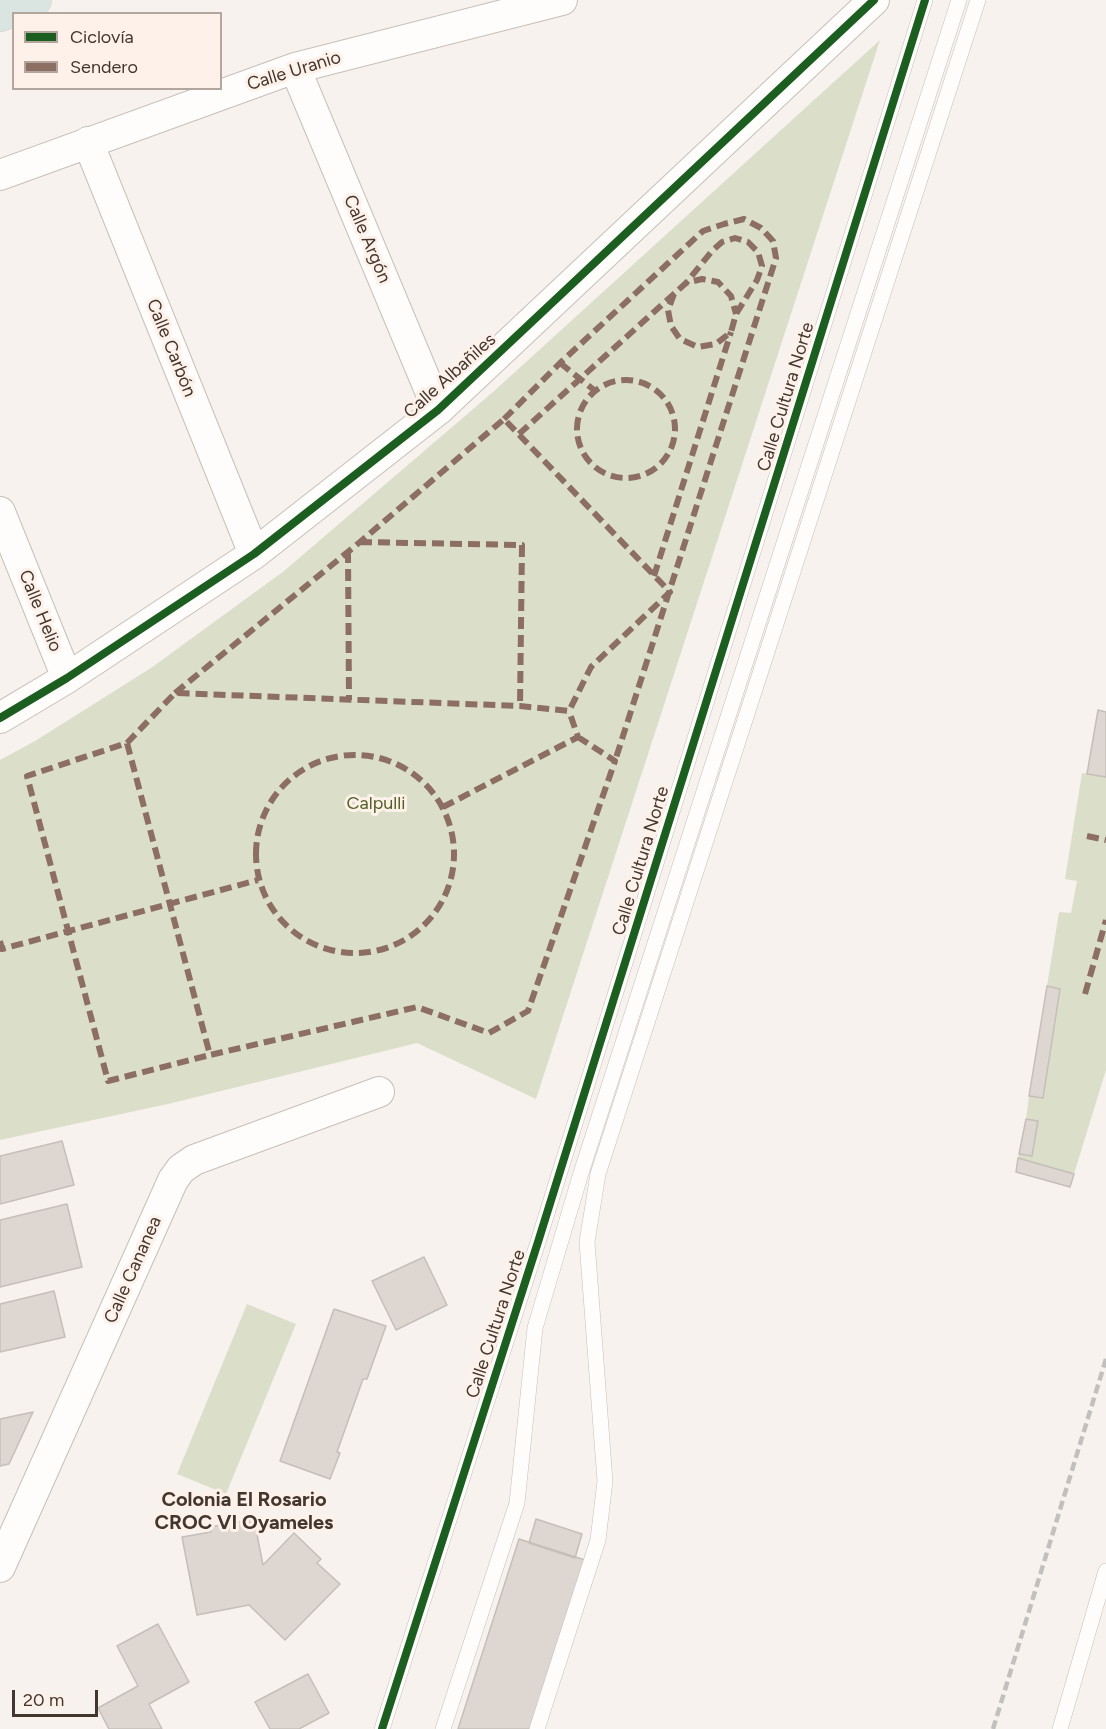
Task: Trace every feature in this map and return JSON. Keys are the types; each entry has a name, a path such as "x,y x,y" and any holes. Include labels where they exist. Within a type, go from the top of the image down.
{"main road":[{"path":"0,15 35,0"}],"street":[{"name":"Calle Uranio","path":"0,175 295,68 562,0"},
{"name":"Calle Albañiles","path":"0,718 67,678 254,554 438,410 874,0"},
{"name":"Calle Argón","path":"295,68 438,410"},
{"name":"Calle Carbón","path":"88,142 254,554"},
{"name":"Calle Helio","path":"0,512 67,678"},
{"name":"Calle Cananea","path":"0,1567 173,1180 181,1169 194,1160 379,1092"}],"lane":[{"name":"Calle Cultura Norte","path":"382,1729 541,1231 925,0"},
{"path":"443,1729 517,1503 535,1328 577,1184 959,0"},
{"path":"537,1729 598,1540 605,1481 587,1242 598,1174 978,0"},
{"path":"1060,1729 1106,1571"}],"green space":[{"name":"Calpulli","path":"880,40 536,1099 417,1043 168,1104 0,1140 0,760 35,741 151,668 284,571 493,392"},
{"path":"1082,773 1106,777 1106,1070 1074,1174 1018,1158 1019,1154 1032,1156 1038,1121 1026,1119 1029,1096 1043,1098 1060,989 1047,986 1059,912 1071,913 1077,881 1065,879"},
{"path":"247,1304 296,1324 226,1494 177,1474"}],"building":[{"path":"1098,710 1106,712 1106,777 1087,774"},
{"path":"1047,986 1060,989 1043,1098 1029,1096"},
{"path":"1026,1119 1038,1121 1032,1156 1019,1154"},
{"path":"62,1141 74,1185 0,1204 0,1156"},
{"path":"1018,1158 1074,1174 1070,1187 1016,1172"},
{"path":"67,1204 82,1267 0,1287 0,1220"},
{"path":"424,1257 447,1305 396,1330 372,1281"},
{"path":"54,1291 65,1337 0,1352 0,1304"},
{"path":"334,1309 386,1326 367,1379 363,1379 337,1452 340,1453 330,1479 280,1461"},
{"path":"33,1412 9,1464 0,1466 0,1419"},
{"path":"254,1519 263,1565 294,1533 321,1559 317,1563 340,1584 285,1640 249,1605 197,1615 182,1537 211,1532 210,1527"},
{"path":"536,1519 582,1534 575,1558 529,1543"},
{"path":"519,1539 585,1560 531,1729 458,1729"},
{"path":"158,1624 189,1682 149,1704 162,1729 109,1729 98,1708 138,1686 117,1646"},
{"path":"308,1674 329,1713 299,1729 270,1729 255,1702"}],"railway":[{"path":"993,1729 1106,1359"}],"marked path":[{"path":"504,419 560,363 703,231 744,219 761,228 773,241 776,258 615,761"},
{"path":"519,434 686,283 712,251 722,242 735,238 748,242 758,252 762,266 757,280 736,314 731,332 716,344 698,347 680,339 671,326 668,310 674,294 686,283 702,279 718,282 731,296 736,314"},
{"path":"654,576 731,332"},
{"path":"560,363 594,390"},
{"path":"626,380 645,383 661,394 672,410 675,429 672,448 661,464 645,475 626,478 607,475 591,464 580,448 577,429 580,410 591,394 607,383 626,380"},
{"path":"175,693 360,542 504,419 670,592 591,667 569,711 520,706 175,693 127,743 27,776 108,1081 210,1055"},
{"path":"360,542 522,545 520,706"},
{"path":"348,551 349,700"},
{"path":"443,807 578,737 569,711"},
{"path":"127,743 210,1055 417,1007 489,1033 528,1011 615,761 578,737"},
{"path":"345,755 365,755 393,762 418,777 432,791 447,816 454,844 454,854 454,864 447,892 432,917 418,931 384,949 365,953 345,953 317,946 292,931 278,917 260,883 256,864 256,844 263,816 278,791 292,777 326,759 345,755"},
{"path":"1087,836 1106,840"},
{"path":"0,941 2,949 258,880"},
{"path":"1085,994 1106,920"}],"cycle path":[{"path":"0,718 67,678 254,554 438,410 874,0"},
{"path":"382,1729 538,1242 925,0"}],"district":[{"name":"Colonia El Rosario CROC VI Oyameles","path":"244,1512"}]}
